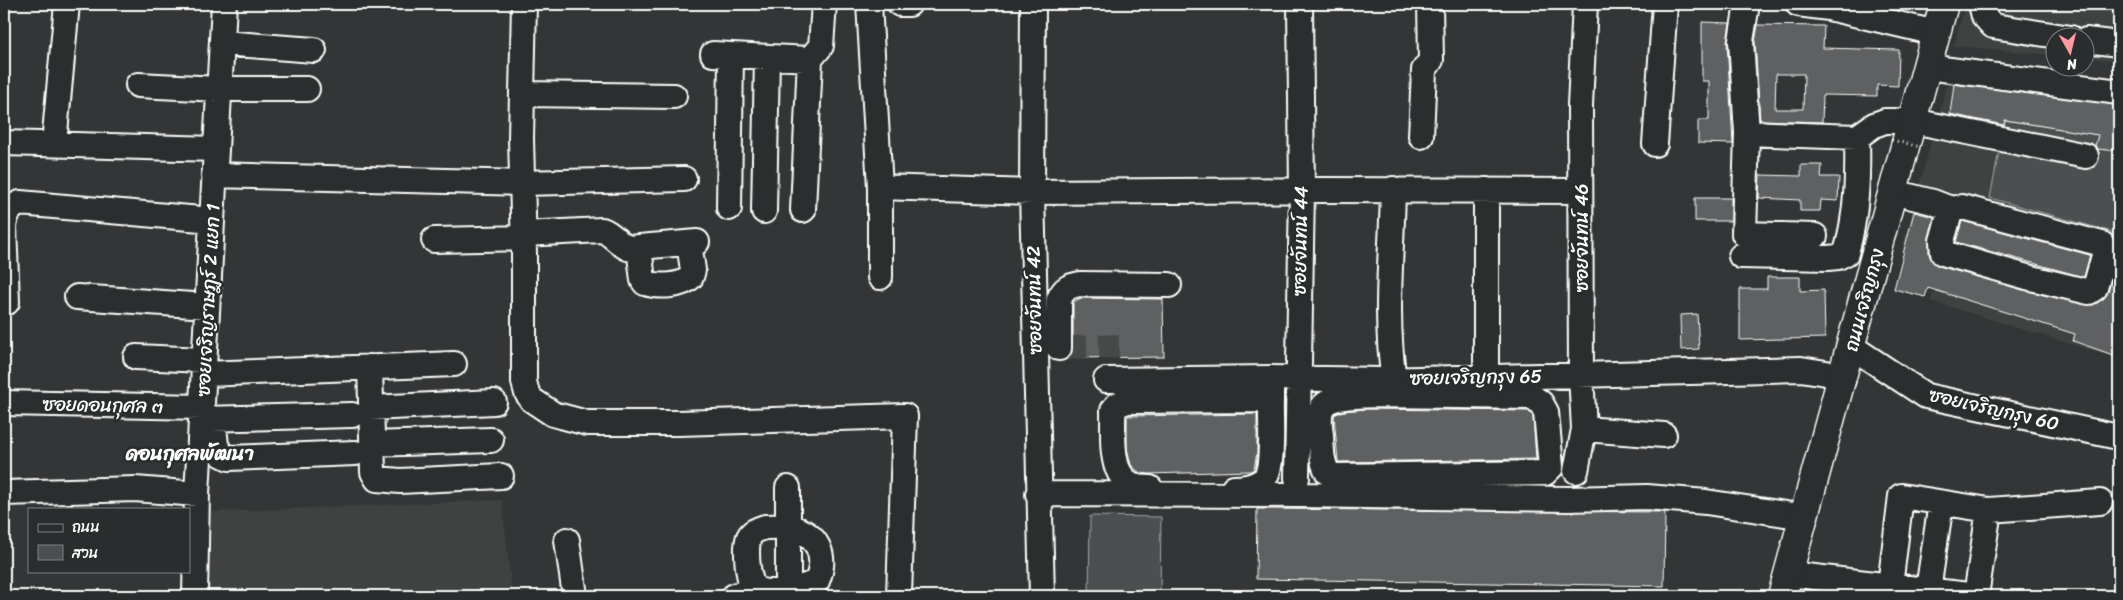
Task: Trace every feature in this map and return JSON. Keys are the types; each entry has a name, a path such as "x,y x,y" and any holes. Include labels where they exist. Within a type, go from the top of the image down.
{"main road":[{"name":"ถนนเจริญกรุง","path":"1786,585 1944,4"}],"street":[{"path":"54,144 67,4"},
{"name":"ซอยเจริญราษฎร์ 2 แยก 1","path":"195,596 197,494 205,415 204,367 224,4"},
{"path":"524,4 522,183 524,382 527,393 532,400 553,414 586,423 678,423 905,416 899,596"},
{"path":"803,210 810,59 821,46 824,4"},
{"path":"869,4 880,187 880,277"},
{"path":"900,4 909,4"},
{"name":"ซอยจันทน์ 42","path":"1033,4 1032,192 1042,596"},
{"name":"ซอยจันทน์ 44","path":"1297,478 1302,190 1300,4"},
{"path":"1421,136 1424,70 1431,60 1430,4"},
{"name":"ซอยจันทน์ 46","path":"1576,471 1584,429 1581,374 1580,105 1585,4"},
{"path":"1655,144 1664,4"},
{"path":"1747,4 1741,41 1747,133 1744,234 1815,236"},
{"path":"1798,4 1829,8 1936,33"},
{"path":"1981,4 1984,16 1992,26 2046,34"},
{"path":"2096,41 2119,44"},
{"path":"222,43 314,50"},
{"path":"729,208 722,55 810,59"},
{"path":"764,211 767,58"},
{"path":"1927,67 2119,92"},
{"path":"138,85 220,89 307,89"},
{"path":"522,94 674,96"},
{"path":"1747,133 1857,137 1885,120 1913,121 2086,156"},
{"path":"1740,256 1838,258 1846,253 1857,199 1857,137"},
{"path":"4,143 216,149"},
{"path":"214,175 522,183 684,179"},
{"path":"880,187 1032,192 1393,189 1580,191"},
{"path":"1385,385 1393,189"},
{"path":"1486,190 1486,378"},
{"path":"1893,192 1933,202 1951,209 1962,207 2102,244 2105,252 2095,288 2089,292 2027,277 1943,253 1942,241 1951,209"},
{"path":"7,302 4,226 6,214 13,206 20,203 212,220"},
{"path":"434,240 602,230 607,232 620,245 628,248 693,242 693,270 691,278 677,284 652,285 645,283 639,248"},
{"path":"1035,349 1061,348 1060,299 1063,291 1070,286 1080,284 1169,284"},
{"path":"77,296 207,306"},
{"name":"ซอยเจริญกรุง 60","path":"1852,347 1926,396 2118,437"},
{"path":"136,357 204,367 370,367 454,364"},
{"path":"370,367 362,412 364,449 377,479 400,481 501,476"},
{"name":"ซอยเจริญกรุง 65","path":"1106,380 1271,389 1298,379 1385,385 1581,374 1801,369 1826,373 1843,380"},
{"path":"1385,385 1534,397 1541,403 1546,412 1551,467 1545,473 1335,476 1328,473 1322,460 1320,415 1322,406 1330,400 1385,385"},
{"path":"1271,389 1270,467 1264,479 1253,485 1241,488 1137,488 1125,482 1120,475 1116,462 1113,410 1117,405 1127,401 1271,389"},
{"name":"ซอยดอนกุศล ๓","path":"4,403 205,415 362,412 494,402"},
{"path":"205,415 221,454 230,458 491,440"},
{"path":"1584,429 1664,435"},
{"path":"788,488 788,594"},
{"path":"4,493 134,490 197,494"},
{"path":"1038,494 1568,499 1647,497 1706,502 1805,517"},
{"path":"1890,586 1901,496 1989,510 2100,502"},
{"path":"1928,590 1941,503"},
{"path":"1786,585 1890,586 1969,596 1989,510"},
{"path":"765,527 788,527 811,536 817,543 820,561 816,581 811,585 788,594 764,591 745,592 750,581 747,549 749,538 754,531 765,527"},
{"path":"567,540 575,596"}],"path":[{"path":"1892,140 1920,147"}],"shaded area":[{"path":"1965,4 2119,4 2119,61 2096,59 2096,28 2046,28 2046,54 1954,46"},
{"path":"1949,77 2119,99 2119,359 1931,301 1942,262 1901,253"},
{"path":"502,500 512,596 210,596 211,512"}],"green space":[{"path":"2005,120 2119,138 2119,224 2116,233 1990,198"},
{"path":"1090,516 1161,517 1160,596 1089,596"}],"building":[{"path":"1702,22 1730,23 1727,42 1733,144 1698,143 1698,120 1709,120 1709,81 1702,81"},
{"path":"1758,25 1824,26 1823,48 1899,50 1898,86 1877,85 1877,96 1823,95 1822,122 1760,120 1755,42","holes":["1776,74 1804,74 1803,109 1775,109"]},
{"path":"1954,84 2119,105 2119,151 2097,149 2095,146 2098,135 2005,120 2004,125 1950,114"},
{"path":"1801,165 1822,165 1821,177 1839,177 1838,201 1821,200 1820,211 1800,211 1800,200 1759,198 1760,175 1801,176"},
{"path":"1695,198 1731,198 1731,221 1695,221"},
{"path":"1914,212 1934,217 1929,238 1929,254 1932,261 1939,266 2023,290 2086,305 2097,303 2108,292 2119,257 2119,357 2073,341 2075,334 1928,288 1925,297 1894,289"},
{"path":"1962,221 2090,255 2084,277 1956,242"},
{"path":"1767,277 1800,277 1800,291 1824,290 1825,338 1740,340 1740,289 1767,289"},
{"path":"1081,298 1163,299 1164,357 1068,358 1073,348 1073,302"},
{"path":"1697,314 1699,349 1681,350 1680,315"},
{"path":"1367,409 1528,411 1533,416 1536,459 1338,462 1334,415 1343,411"},
{"path":"1257,414 1257,453 1254,469 1251,471 1149,474 1140,473 1131,465 1127,448 1127,416"},
{"path":"1257,509 1665,512 1664,586 1256,579"}],"tunnel":[{"path":"1063,348 1119,346"}],"district":[{"name":"ดอนกุศลพัฒนา","path":"190,453"}]}
